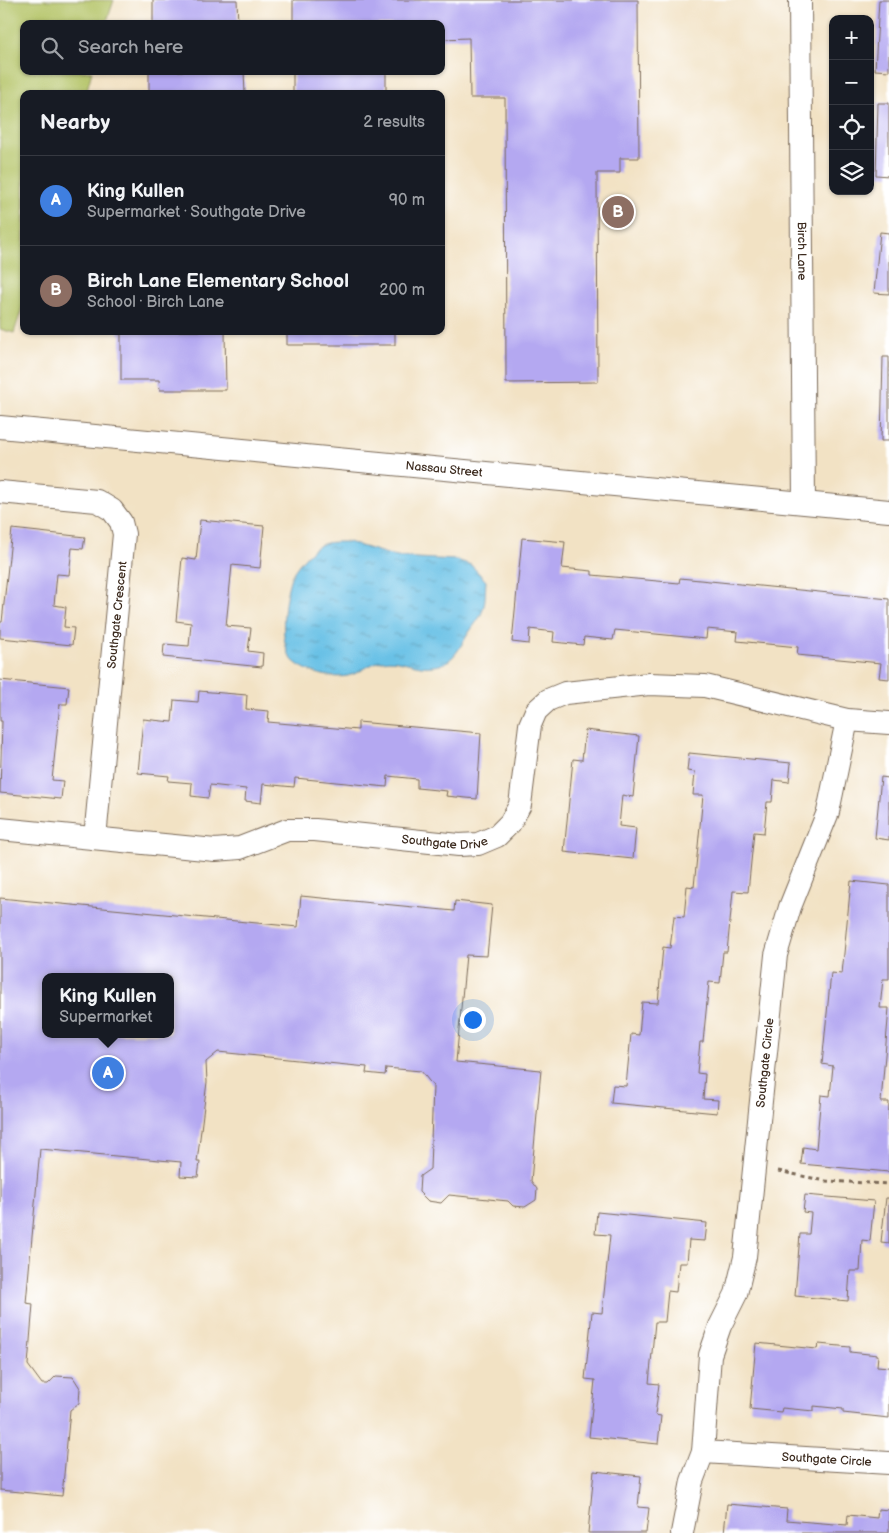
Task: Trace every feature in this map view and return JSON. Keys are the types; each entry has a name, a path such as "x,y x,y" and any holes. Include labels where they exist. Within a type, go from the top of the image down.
{"street":[{"name":"Birch Lane","path":"800,0 804,502"},
{"name":"Nassau Street","path":"0,427 889,511"},
{"name":"Southgate Crescent","path":"0,492 97,501 112,510 121,522 124,534 94,838"},
{"name":"Southgate Drive","path":"0,829 215,850 240,848 286,830 315,830 459,845 478,844 497,836 510,823 520,805 530,726 536,711 548,700 565,693 648,684 705,686 847,720"},
{"path":"847,720 889,723"},
{"name":"Southgate Circle","path":"682,1533 692,1481 703,1452 710,1355 720,1326 736,1294 745,1257 776,955 790,907 828,812 847,720"},
{"name":"Southgate Circle","path":"703,1452 889,1463"}],"path":[{"path":"777,1171 826,1181 889,1184"}],"green space":[{"path":"0,0 114,0 107,20 20,20 20,75 91,75 87,90 20,90 20,314 14,333 0,329"}],"water":[{"path":"348,542 397,557 457,560 471,565 486,581 485,601 481,614 452,658 441,665 434,666 420,666 389,660 382,661 348,676 333,677 303,668 290,657 284,636 284,610 291,577 302,561 315,548 327,543"}],"building":[{"path":"153,0 237,0 238,20 153,20"},
{"path":"293,0 638,0 639,158 620,158 620,173 597,173 598,382 506,383 505,98 470,98 469,38 445,39 445,20 293,20"},
{"path":"879,0 889,0 889,71 875,70"},
{"path":"149,75 244,75 245,90 149,90"},
{"path":"293,75 386,75 386,90 293,90"},
{"path":"878,103 889,103 889,176 876,175"},
{"path":"880,232 889,233 889,294 874,293"},
{"path":"121,335 225,335 226,390 160,390 159,380 121,380"},
{"path":"287,335 395,335 395,345 287,345"},
{"path":"883,357 889,357 889,441 881,441"},
{"path":"200,520 264,526 260,568 232,565 226,626 251,628 248,651 263,653 262,667 163,657 164,644 189,646 191,623 176,621 182,558 196,560"},
{"path":"12,529 85,537 83,549 72,548 69,575 57,574 54,605 66,607 64,627 74,628 72,645 0,638 0,622 2,622"},
{"path":"522,538 565,542 562,568 592,571 592,575 679,583 680,578 889,599 889,679 879,678 881,663 797,655 798,647 737,641 738,632 707,629 706,639 615,630 613,640 584,637 583,645 553,642 554,632 530,629 529,644 512,642"},
{"path":"0,680 69,687 67,704 60,704 52,780 63,781 61,799 0,793 2,721 0,721"},
{"path":"199,691 247,695 246,709 269,711 268,722 358,730 358,722 481,733 477,799 446,796 447,791 417,788 417,779 388,776 387,787 295,778 294,787 263,784 261,803 245,801 246,789 210,785 208,798 191,796 192,783 168,781 169,776 138,773 143,719 172,722 174,700 198,702"},
{"path":"585,730 639,736 633,797 622,795 619,826 636,828 633,859 564,852 573,759 582,760"},
{"path":"689,753 791,763 789,782 774,780 772,802 767,802 764,833 754,832 748,892 733,891 727,952 723,952 720,983 709,982 703,1042 700,1042 697,1073 705,1074 703,1099 718,1100 717,1113 611,1103 613,1085 626,1086 631,1034 639,1035 642,1002 658,1003 663,947 670,948 674,916 684,917 687,886 694,887 703,795 693,795 695,772 687,771"},
{"path":"881,777 889,778 889,840 875,838"},
{"path":"851,881 889,885 889,979 883,979 880,1008 889,1008 881,1102 889,1102 889,1172 801,1164 803,1147 816,1149 821,1095 830,1096 833,1066 822,1064 831,973 842,974"},
{"path":"301,896 454,911 455,901 492,905 487,956 466,955 456,1062 541,1070 531,1181 537,1189 536,1200 525,1207 513,1206 508,1201 449,1195 441,1203 428,1201 419,1192 420,1176 430,1169 433,1086 421,1071 386,1068 385,1075 366,1073 367,1067 218,1052 206,1062 207,1082 197,1162 200,1162 198,1177 180,1176 181,1162 40,1149 26,1303 33,1304 28,1365 42,1384 48,1384 56,1376 73,1377 80,1388 79,1403 70,1410 62,1496 0,1490 0,898 298,927"},
{"path":"805,1195 874,1201 870,1241 862,1240 860,1271 850,1271 848,1301 795,1296 800,1234 809,1234 811,1213 803,1212"},
{"path":"886,1198 889,1198 889,1243 881,1242"},
{"path":"597,1212 707,1223 705,1241 689,1240 687,1263 679,1263 676,1292 668,1291 665,1322 655,1322 649,1383 659,1384 655,1415 661,1416 658,1444 589,1437 595,1380 585,1379 592,1312 602,1313 610,1235 595,1234"},
{"path":"756,1343 817,1349 819,1344 850,1347 850,1352 878,1355 877,1366 889,1367 889,1418 843,1413 843,1409 814,1406 814,1411 782,1408 781,1412 750,1409"},
{"path":"594,1471 641,1476 638,1507 649,1508 646,1533 588,1533"},
{"path":"727,1504 787,1509 786,1520 847,1525 848,1515 877,1518 878,1509 889,1510 889,1533 724,1533"}],"place":[{"name":"Birch Lane Elementary School","path":"618,212"},
{"name":"King Kullen","path":"108,1073"}]}
